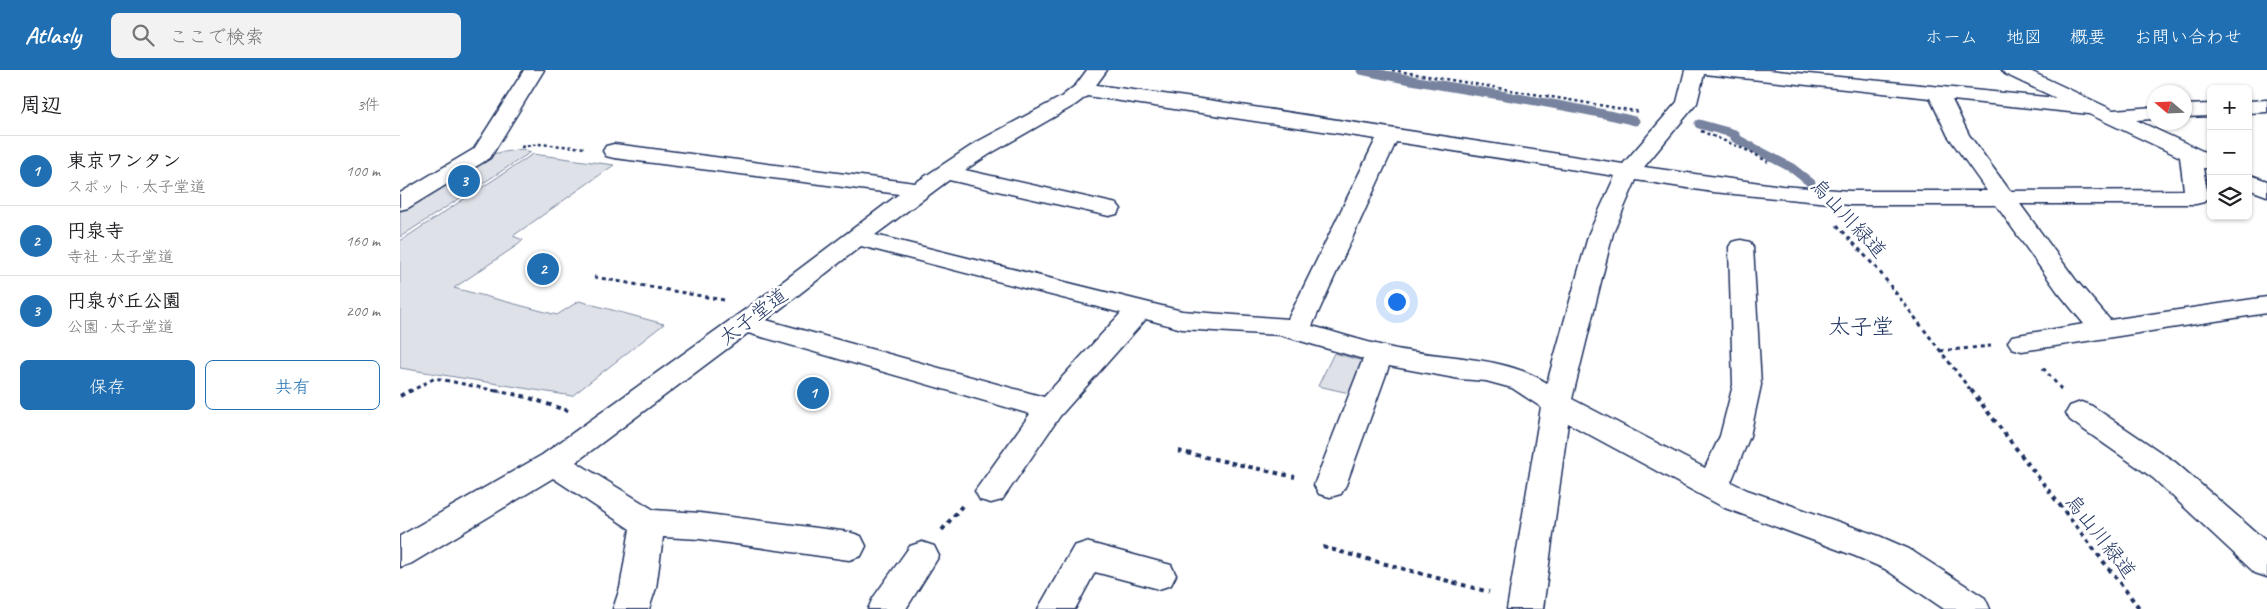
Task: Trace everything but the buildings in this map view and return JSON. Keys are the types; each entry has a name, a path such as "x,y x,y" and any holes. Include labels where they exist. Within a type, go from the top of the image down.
{"street":[{"path":"400,203 482,153 534,70"},
{"path":"1526,605 1556,403 1601,233 1629,171 1670,120 1687,103 1695,70"},
{"path":"1710,70 1841,77 1938,93 2101,112 2147,113"},
{"path":"2012,70 2207,162"},
{"path":"1090,80 1388,135 1713,185 1850,198 2196,198 2190,154"},
{"name":"太子堂道","path":"400,553 554,463 858,238 919,190 985,147 1068,101 1090,80"},
{"path":"1938,93 1958,136 2066,285 2104,330"},
{"path":"2252,107 2267,106"},
{"path":"2192,111 2207,110"},
{"path":"1296,330 1388,135"},
{"path":"614,151 919,190"},
{"path":"947,173 1109,210"},
{"path":"2252,183 2267,189"},
{"path":"858,238 1182,320 1282,326 1379,354 1433,366 1486,371 1522,381 1556,403 1736,500 1867,546 1897,559 1972,609"},
{"path":"1713,487 1735,436 1747,385 1741,248"},
{"path":"2022,342 2267,305"},
{"path":"991,491 1050,410 1139,310"},
{"path":"755,315 1050,410"},
{"path":"1330,485 1379,354"},
{"path":"2081,413 2164,470 2267,563"},
{"path":"554,463 648,523 700,526 849,546"},
{"path":"630,609 638,588 648,523"},
{"path":"886,609 922,556"},
{"path":"1056,609 1086,556 1159,575"}],"path":[{"name":"烏山川緑道","path":"1392,70 1652,115 1717,136 1751,152 1782,171 1811,195 1879,271 2140,609"},
{"path":"482,153 538,144 614,151"},
{"path":"594,277 755,315"},
{"path":"1940,351 2022,342 2081,413"},
{"path":"400,396 435,378 527,396 607,425"},
{"path":"1178,451 1330,485"},
{"path":"922,556 963,505 991,491"},
{"path":"1323,547 1526,605"}],"shaded area":[{"path":"522,149 531,152 400,237 400,207 485,155"},
{"path":"533,154 614,165 513,236 523,240 454,288 557,315 579,301 664,324 572,396 400,368 400,241"},
{"path":"1334,353 1370,363 1358,395 1318,386"}],"waterway":[{"path":"1361,70 1601,113 1635,121"},
{"path":"1699,124 1735,134 1735,138 1792,168 1811,183"}],"place":[{"name":"円泉が丘公園","path":"464,181"},
{"name":"円泉寺","path":"543,269"},
{"name":"東京ワンタン","path":"813,393"}],"district":[{"name":"太子堂","path":"1861,326"}]}
